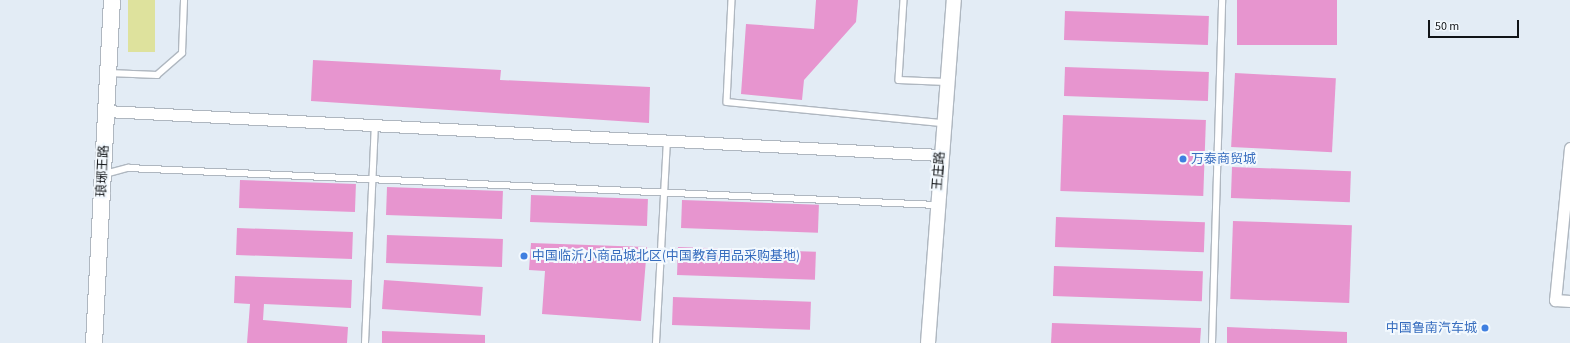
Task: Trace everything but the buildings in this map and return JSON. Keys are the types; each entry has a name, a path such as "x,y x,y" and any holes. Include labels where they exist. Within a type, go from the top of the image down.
{"main road":[{"name":"琅琊王路","path":"94,343 112,0"}],"street":[{"name":"王庄路","path":"928,343 940,155 954,0"},
{"path":"106,111 940,155"},
{"path":"1570,148 1555,300 1570,301"}],"lane":[{"path":"108,72 157,75 182,53 184,0"},
{"path":"732,0 727,102 943,122"},
{"path":"904,0 899,80 946,82"},
{"path":"1212,343 1222,0"},
{"path":"364,343 375,125"},
{"path":"656,343 667,140"},
{"path":"103,174 128,168 373,178 937,205"}],"green space":[{"path":"128,0 155,0 155,52 128,52"}],"place":[{"name":"万泰商贸城","path":"1183,159"},
{"name":"中国临沂小商品城北区(中国教育用品采购基地)","path":"524,256"},
{"name":"中国鲁南汽车城","path":"1485,328"}]}
